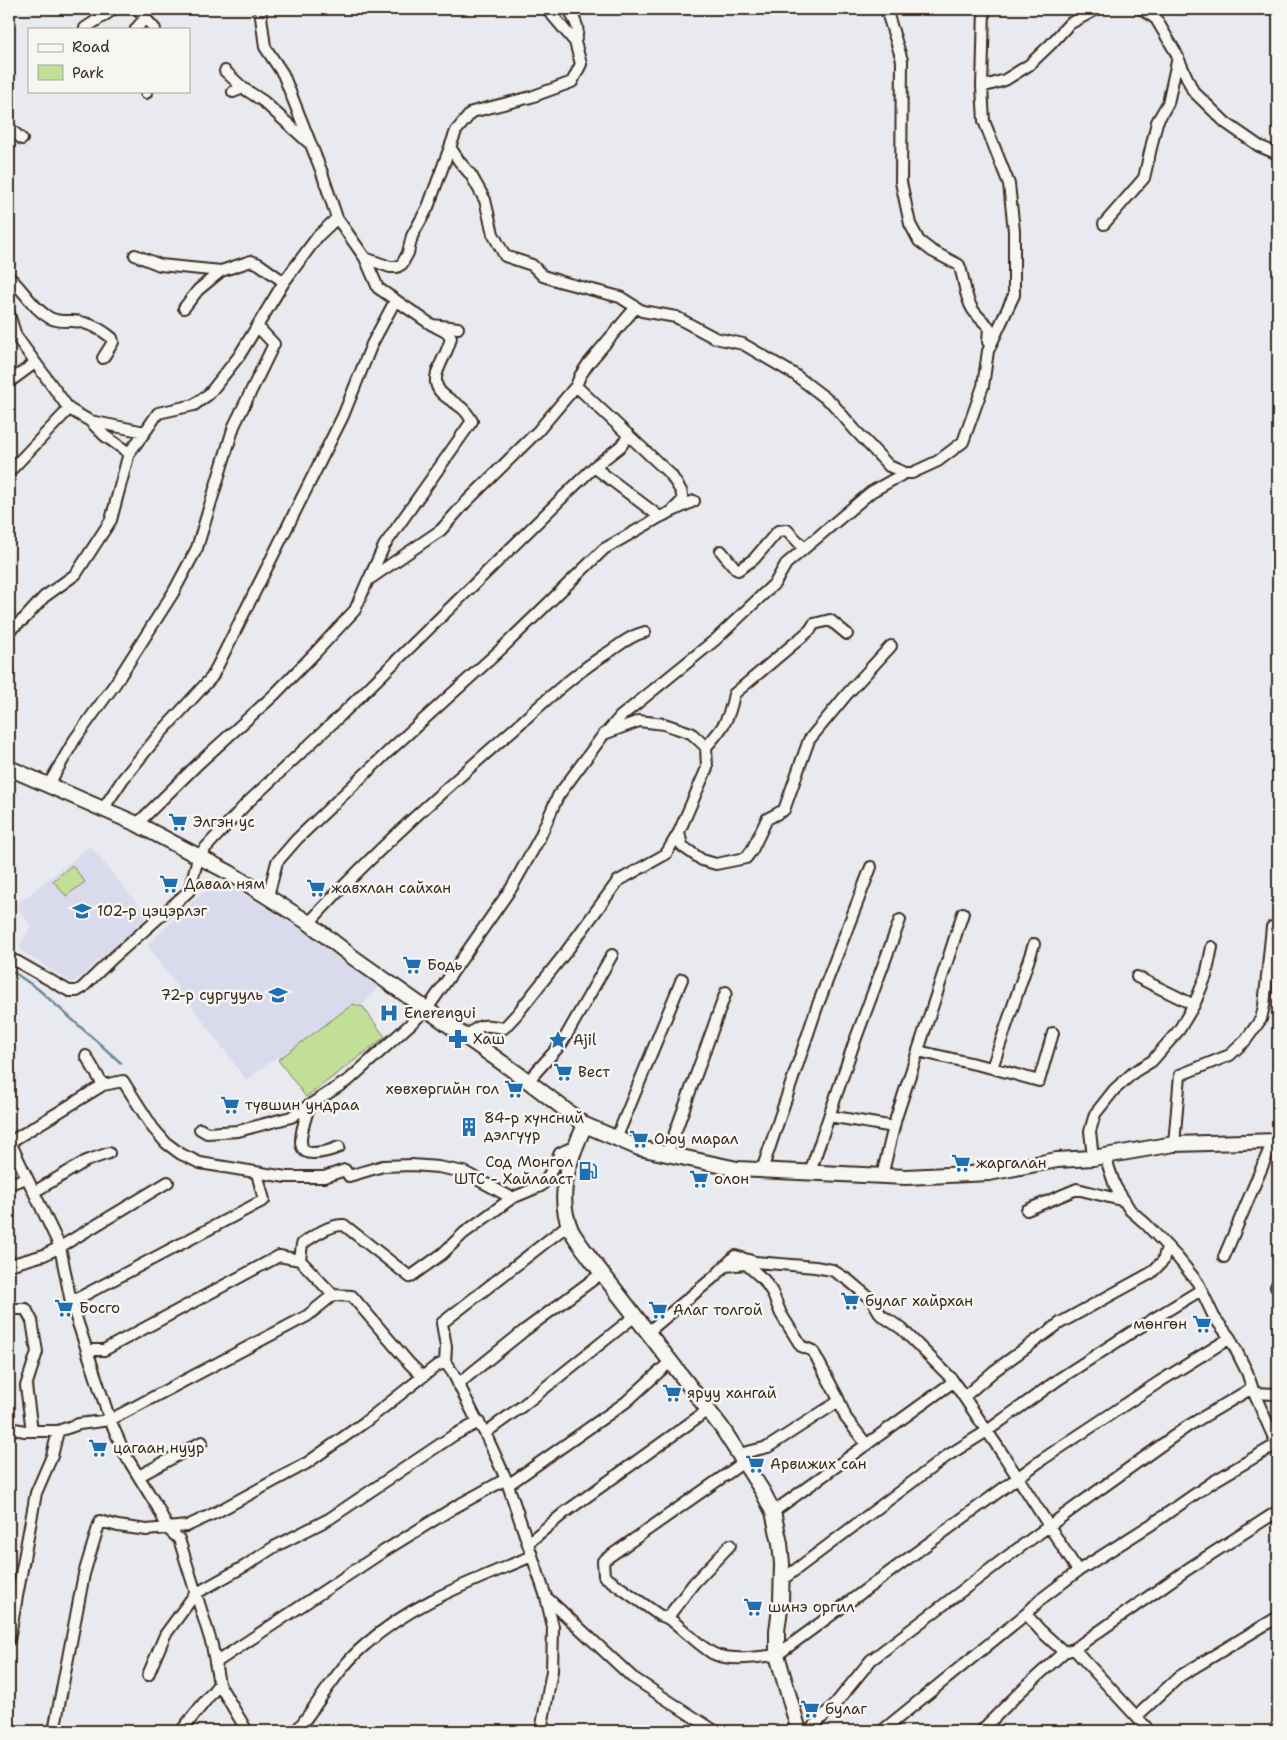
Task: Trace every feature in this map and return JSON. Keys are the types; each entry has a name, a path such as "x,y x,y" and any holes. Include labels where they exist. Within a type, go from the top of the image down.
{"main road":[{"path":"9,768 137,824 199,856 268,896 309,923 528,1081 585,1125 639,1148 736,1169 906,1177 989,1173 1057,1160 1099,1157 1174,1144 1276,1141"},
{"path":"585,1125 569,1163 565,1187 565,1207 569,1224 577,1239 602,1273 708,1410 742,1458 773,1512 780,1542 782,1564 777,1655 799,1731"}],"street":[{"path":"84,28 114,9"},
{"path":"137,9 154,28"},
{"path":"137,824 200,762 274,695 355,610 384,546 472,421 464,409 441,393 435,384 436,375 449,347 451,336 395,301 378,288 365,258 337,218 284,74 265,47 261,9"},
{"path":"365,258 390,267 397,268 402,264 408,254 412,236 428,207 456,131 472,112 531,97 572,82 580,64 575,42 547,9"},
{"path":"569,9 579,29 575,42"},
{"path":"450,147 471,175 484,200 493,234 505,256 532,265 543,276 620,297 642,310 676,317 715,338 743,344 761,353 794,374 832,403 889,466 905,473 912,473 938,461 963,442 983,386 989,327 972,310 959,265 919,242 910,224 901,182 902,60 886,9"},
{"path":"984,9 982,88 984,121 1009,184 1014,231 1014,295 988,351"},
{"path":"982,88 1005,80 1029,65 1052,44 1069,24 1097,9"},
{"path":"1142,9 1156,19 1178,57 1193,91 1226,123 1259,146 1278,154"},
{"path":"137,28 145,18"},
{"path":"1104,224 1144,178 1157,122 1168,103 1178,57"},
{"path":"225,71 238,90 263,101 311,144"},
{"path":"9,128 22,139"},
{"path":"9,630 24,618 44,597 76,574 111,520 129,452 158,413 194,405 209,394 239,356 284,282 318,236 337,218"},
{"path":"135,255 160,265 221,270 251,261 259,264 284,282"},
{"path":"184,308 198,290 221,270"},
{"path":"9,277 25,297 48,317 61,322 75,321 92,325 112,338 113,342 103,358"},
{"path":"103,809 123,778 158,736 212,677 343,416 372,344 395,301"},
{"path":"368,580 441,530 465,503 538,431 576,386 588,364 636,307"},
{"path":"9,314 16,336 69,409 90,421 106,436 129,452"},
{"path":"432,325 458,328"},
{"path":"49,784 75,739 115,684 174,594 197,548 234,426 274,344 257,326"},
{"path":"9,382 35,363"},
{"path":"576,386 671,475 681,491 683,500 672,511"},
{"path":"9,472 69,409"},
{"path":"90,421 145,432"},
{"path":"9,959 18,962 69,991 77,991 82,988 189,891 199,856 246,804 339,717 594,467 621,446 629,435"},
{"path":"594,467 660,516"},
{"path":"200,1129 208,1133 238,1131 291,1117 350,1079 427,1009 512,887 540,840 558,796 604,734 620,717 716,640 775,583 786,564 804,548 871,492 905,473"},
{"path":"268,896 277,862 297,839 498,652 604,549 660,516 694,501"},
{"path":"721,551 738,570 754,559 778,531 787,530 804,548"},
{"path":"706,747 723,728 731,710 734,694 810,630 814,624 830,620 847,634"},
{"path":"309,923 343,885 471,766 572,677 637,634 645,632"},
{"path":"678,832 682,846 702,860 716,864 746,858 767,819 784,810 809,740 847,694 891,646"},
{"path":"466,1037 481,1025 504,1028 568,949 618,881 666,854 708,768 706,747 691,734 664,724 639,721 604,734"},
{"path":"762,1170 817,1007 871,866"},
{"path":"882,1176 894,1126 963,914"},
{"path":"810,1172 853,1046 900,920"},
{"path":"1174,1144 1180,1075 1230,1054 1246,1040 1261,1020 1272,927"},
{"path":"992,1068 1034,944"},
{"path":"882,1731 1078,1571 1152,1524 1211,1483 1278,1445 1253,1391 1247,1372 1230,1338 1214,1317 1193,1277 1167,1247 1130,1210 1099,1157 1090,1131 1095,1114 1114,1090 1134,1072 1152,1061 1179,1030 1194,1005 1206,976 1212,947"},
{"path":"528,1081 562,1043 612,955"},
{"path":"1137,977 1194,1005"},
{"path":"616,1139 682,979"},
{"path":"667,1155 726,992"},
{"path":"918,1051 1039,1081 1053,1033"},
{"path":"86,1056 104,1085"},
{"path":"247,1731 219,1684 212,1645 195,1594 180,1539 168,1528 126,1456 110,1420 71,1302 60,1248 10,1141 104,1085 123,1081 153,1128 166,1143 181,1154 200,1163 286,1177 324,1177 345,1170 349,1176 383,1166 412,1165 449,1169 464,1172 512,1198"},
{"path":"309,1106 300,1143 302,1150 306,1153 320,1153 339,1147"},
{"path":"829,1116 894,1126"},
{"path":"1224,1257 1276,1141"},
{"path":"300,1260 302,1244 311,1237 338,1225 344,1225 410,1277 442,1254 464,1233 512,1198 541,1186 548,1177 560,1153 575,1146"},
{"path":"34,1192 86,1161 109,1153"},
{"path":"441,1179 449,1169"},
{"path":"71,1302 264,1200 256,1173"},
{"path":"9,1184 27,1178"},
{"path":"9,1266 60,1248 168,1182"},
{"path":"1027,1210 1077,1190 1125,1201"},
{"path":"541,1731 552,1671 553,1627 546,1597 507,1482 485,1433 445,1362 446,1347 442,1323 569,1224"},
{"path":"964,1397 994,1371 1060,1323 1151,1273 1163,1261 1167,1247"},
{"path":"88,1350 104,1350 279,1256 300,1260 332,1295"},
{"path":"648,1332 735,1256 762,1263 832,1270 848,1280 872,1300 881,1315 902,1329 953,1382 1050,1525 1078,1571"},
{"path":"725,1266 746,1264 764,1280 801,1346 813,1351 839,1400 846,1418 867,1445"},
{"path":"458,1384 525,1330 602,1273"},
{"path":"1278,1283 1276,1287 1278,1288"},
{"path":"782,1580 947,1456 1059,1379 1201,1290"},
{"path":"9,1428 32,1431 58,1431 80,1424 110,1420 307,1316 332,1295 352,1296 422,1376"},
{"path":"17,1309 26,1309 32,1321 37,1352 26,1386 32,1431"},
{"path":"485,1433 521,1407 635,1316"},
{"path":"839,1400 768,1447 742,1458 603,1561 604,1576 659,1615 668,1617 690,1637 713,1653 724,1657 752,1658 777,1655 1018,1477 1159,1382 1230,1338"},
{"path":"215,1663 384,1551 455,1507 507,1482 626,1402 671,1361"},
{"path":"54,1731 84,1574 100,1521 118,1526 147,1530 187,1526 215,1513 307,1463 365,1422 422,1376 445,1362"},
{"path":"773,1512 953,1382"},
{"path":"809,1731 836,1703 871,1660 1050,1525 1188,1426 1253,1391 1275,1394 1278,1392"},
{"path":"528,1543 564,1513 708,1410"},
{"path":"148,1675 165,1635 195,1594 245,1566 274,1547 329,1519 454,1435 478,1422"},
{"path":"9,1640 36,1493 52,1456 58,1431"},
{"path":"139,1476 202,1442"},
{"path":"981,1731 1022,1690 1069,1651 1188,1569 1278,1511"},
{"path":"668,1617 694,1583 730,1544"},
{"path":"296,1731 333,1678 364,1645 415,1608 532,1556"},
{"path":"546,1597 632,1677 715,1731"},
{"path":"1026,1614 1040,1630 1069,1651 1137,1716 1147,1731"},
{"path":"1137,1716 1180,1676 1278,1617"},
{"path":"181,1731 219,1684"}],"shaded area":[{"name":"102-р цэцэрлэг","path":"90,846 148,917 73,983 21,951 20,945 31,926 16,905"},
{"name":"72-р сургууль","path":"216,880 222,880 328,946 379,986 363,1005 387,1038 306,1099 277,1057 246,1080 147,945"}],"green space":[{"path":"72,865 85,882 66,896 53,881"},
{"path":"353,1004 363,1007 385,1037 306,1097 278,1060"}],"waterway":[{"path":"9,969 38,989 121,1063"}],"place":[{"name":"Элгэн ус","path":"178,822"},
{"name":"Даваа ням","path":"169,884"},
{"name":"жавхлан сайхан","path":"316,888"},
{"name":"102-р цэцэрлэг","path":"82,911"},
{"name":"Бодь","path":"412,965"},
{"name":"72-р сургууль","path":"278,995"},
{"name":"Enerengui","path":"389,1013"},
{"name":"Хаш","path":"458,1039"},
{"name":"Ajil","path":"558,1040"},
{"name":"Вест","path":"563,1072"},
{"name":"хөвхөргийн гол","path":"514,1089"},
{"name":"түвшин ундраа","path":"230,1105"},
{"name":"84-р хүнсний дэлгүүр","path":"469,1127"},
{"name":"Оюу марал","path":"639,1139"},
{"name":"жаргалан","path":"961,1163"},
{"name":"Сод Монгол ШТС - Хайлааст","path":"588,1171"},
{"name":"олон","path":"699,1179"},
{"name":"булаг хайрхан","path":"850,1301"},
{"name":"Босго","path":"64,1308"},
{"name":"Алаг толгой","path":"658,1310"},
{"name":"мөнгөн","path":"1202,1324"},
{"name":"яруу хангай","path":"672,1393"},
{"name":"цагаан нуур","path":"98,1448"},
{"name":"Арвижих сан","path":"755,1464"},
{"name":"шинэ оргил","path":"753,1607"},
{"name":"булаг","path":"810,1709"}]}
